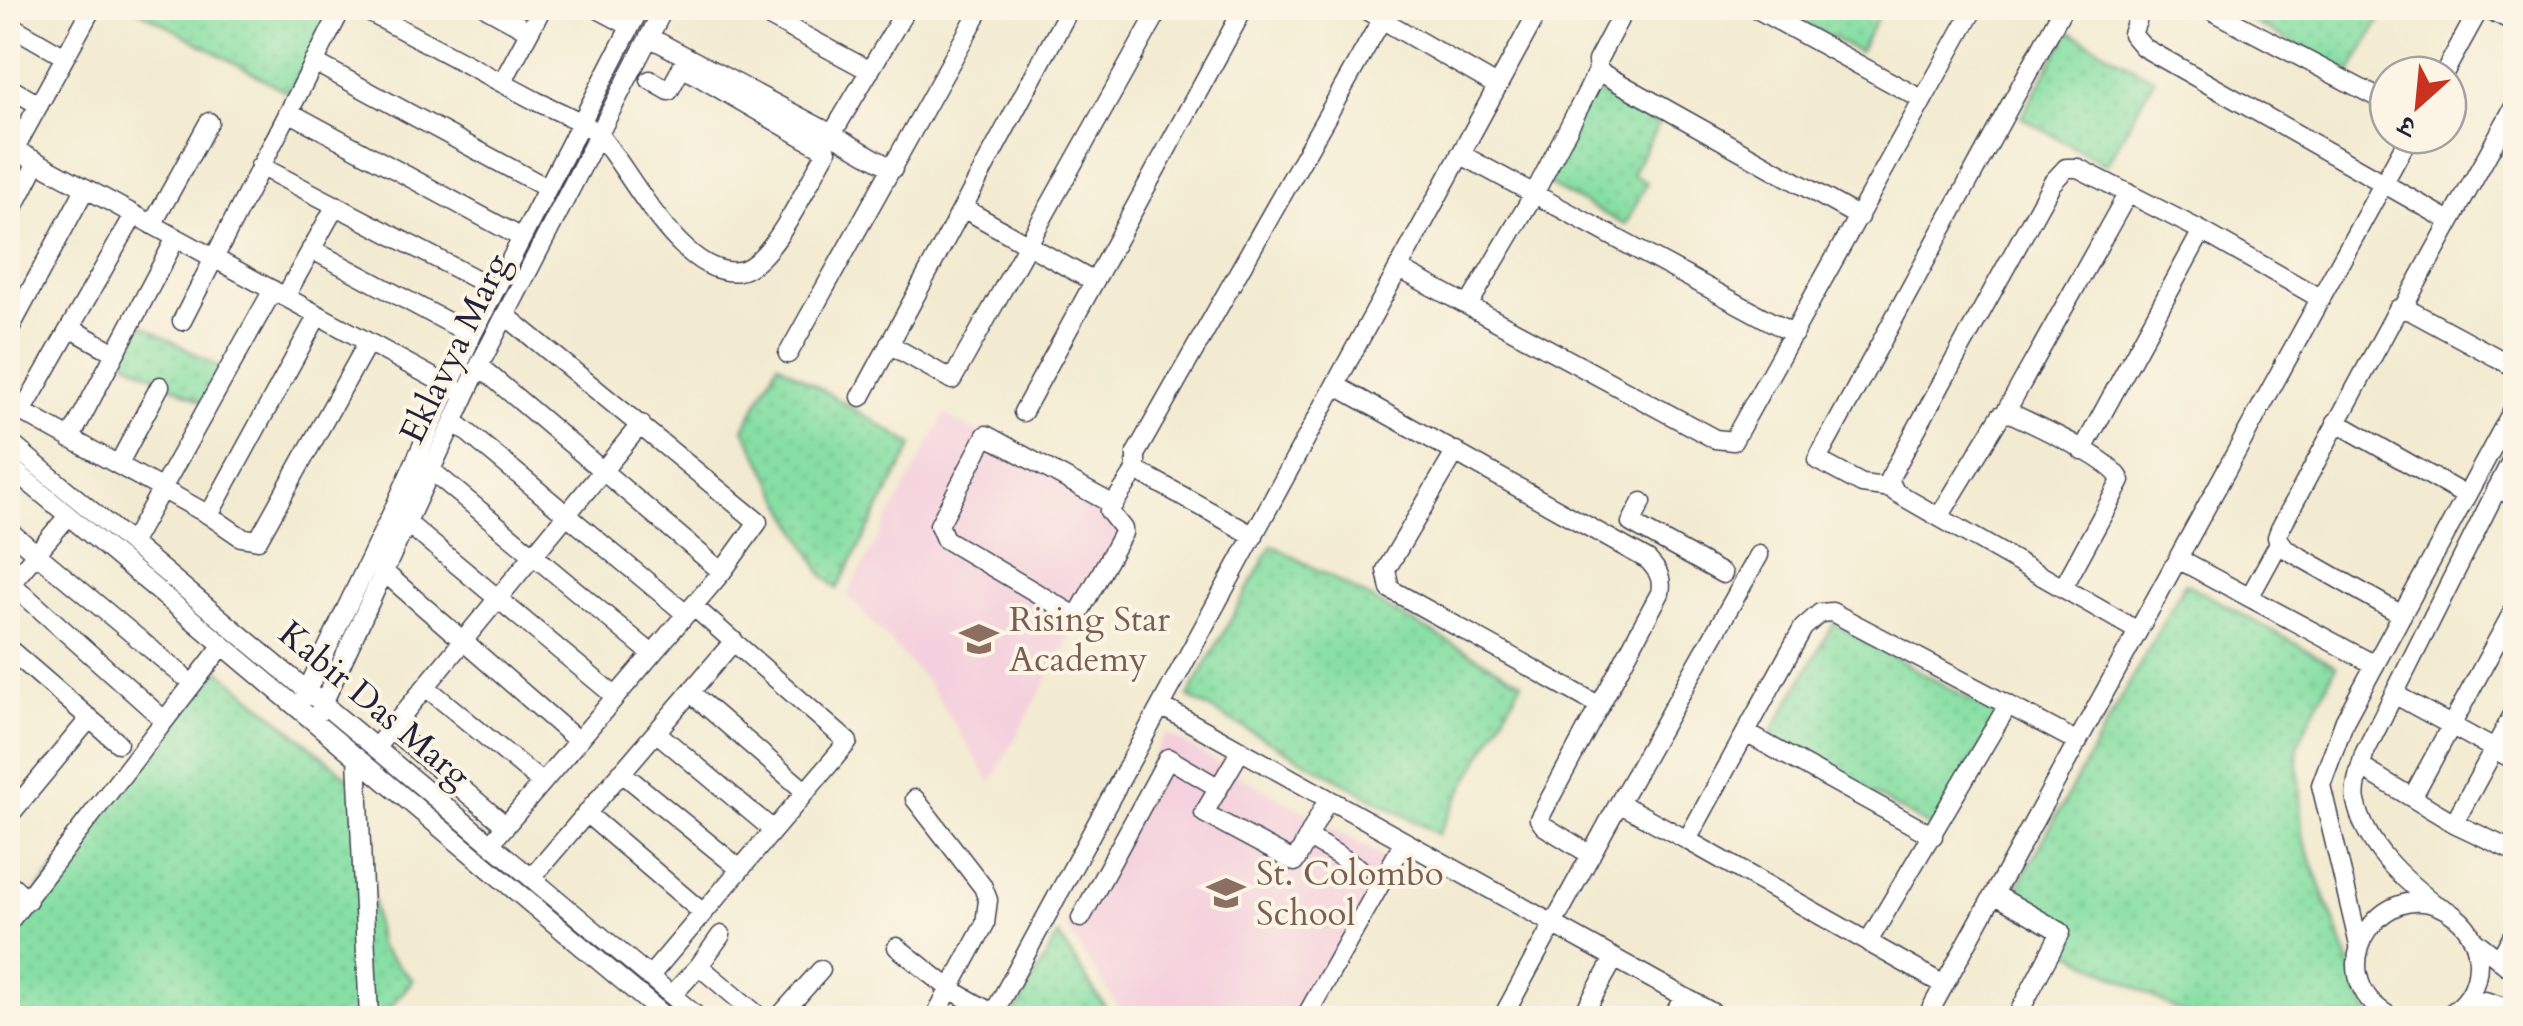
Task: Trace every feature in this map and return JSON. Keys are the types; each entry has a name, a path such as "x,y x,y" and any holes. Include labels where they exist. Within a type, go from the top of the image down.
{"street":[{"path":"92,8 11,148 457,391"},
{"path":"182,321 342,8"},
{"path":"360,8 598,134 675,238 694,257 714,268 736,271 753,266 768,252 827,151 682,67 669,92 650,80"},
{"path":"487,8 529,30"},
{"path":"502,83 542,8"},
{"path":"596,8 630,26"},
{"name":"Eklavya Marg","path":"314,722 454,420 457,391 472,334 640,8"},
{"name":"Eklavya Marg","path":"298,708 457,391 479,366 664,8"},
{"path":"753,8 870,71"},
{"path":"832,134 906,8"},
{"path":"788,354 981,8"},
{"path":"861,398 1070,8"},
{"path":"890,344 952,380 1160,8"},
{"path":"1023,412 1244,8"},
{"path":"1362,8 1498,86"},
{"path":"897,948 993,1016 1540,8"},
{"path":"1468,306 1534,194 1598,72 1597,61 1626,8"},
{"path":"1754,8 1922,100"},
{"path":"1398,268 1726,442 1738,435 1974,8"},
{"path":"2063,8 1817,460 1862,484 1891,488 2138,631"},
{"path":"2142,8 2132,34 2143,47 2450,221"},
{"path":"2207,8 2368,93"},
{"path":"2455,55 2483,8 2516,23"},
{"path":"1112,504 986,434 943,517 940,533 1076,614 1123,533 1109,512 1136,470 1136,453 1382,20"},
{"path":"8,24 65,57"},
{"path":"649,37 893,168"},
{"path":"314,62 547,188"},
{"path":"1598,72 1858,217"},
{"path":"8,88 38,106"},
{"path":"2402,615 2277,538 2395,314 2403,308 2516,103"},
{"path":"288,112 522,238"},
{"path":"152,224 209,122"},
{"path":"1460,154 1794,334"},
{"path":"1926,1018 2399,155"},
{"path":"8,219 38,162"},
{"path":"260,166 496,289"},
{"path":"1891,488 1889,479 2059,173 2066,168 2078,168 2202,231 2320,298"},
{"path":"8,332 86,188"},
{"path":"1938,518 1998,418 2005,413 2128,194"},
{"path":"131,544 336,205"},
{"path":"963,208 1094,282"},
{"path":"134,215 70,328 15,408 252,541 263,535 368,342"},
{"path":"2082,451 2202,231"},
{"path":"70,439 176,238"},
{"path":"311,250 472,334"},
{"path":"2403,308 2516,368"},
{"path":"209,516 318,315"},
{"path":"491,843 722,572 757,518 504,315"},
{"path":"70,328 115,353"},
{"path":"479,366 722,572"},
{"path":"1335,385 1648,560 1655,568 1662,581 1660,593 1539,819 1591,855"},
{"path":"118,465 160,386"},
{"path":"2393,1018 2376,1013 2358,978 2359,945 2321,786 2345,720 2516,404"},
{"path":"2005,413 2120,474 2121,481 2064,588"},
{"path":"454,420 566,514 734,641 848,740 650,976"},
{"path":"2336,422 2466,496"},
{"path":"376,747 641,424"},
{"name":"Kabir Das Marg","path":"8,441 699,1018"},
{"path":"2437,906 2404,880 2375,845 2355,798 2364,754 2516,450"},
{"path":"1456,451 1386,570 1390,589 1600,706"},
{"name":"Kabir Das Marg","path":"8,465 667,1018"},
{"path":"431,470 652,654"},
{"path":"1136,470 1254,536"},
{"path":"2497,488 2516,498"},
{"path":"1642,502 1631,523 1723,574"},
{"path":"68,516 9,585 164,720"},
{"path":"406,523 616,696"},
{"path":"8,530 182,675"},
{"path":"1655,568 1667,543"},
{"path":"2250,596 2280,543"},
{"path":"1502,1018 1759,555"},
{"path":"2178,560 2376,665"},
{"path":"384,572 578,741"},
{"path":"2413,796 2516,606"},
{"path":"1687,840 1803,628 1820,613 1832,612 2078,742"},
{"path":"532,877 734,641"},
{"path":"8,923 223,645"},
{"path":"8,648 118,743"},
{"path":"426,687 542,783"},
{"path":"690,692 806,792"},
{"path":"2394,694 2516,761"},
{"path":"1868,942 2008,705"},
{"path":"1161,706 1722,1018"},
{"path":"2454,823 2516,709"},
{"path":"8,817 90,718"},
{"path":"391,729 506,826"},
{"path":"656,732 773,830"},
{"path":"1746,734 1933,836"},
{"path":"1241,750 1204,814 1295,862 1328,799"},
{"path":"357,758 370,1018"},
{"path":"1061,890 1085,911 1168,758 1219,788"},
{"path":"2361,767 2454,823 2512,852 2516,830"},
{"path":"622,772 740,869"},
{"path":"914,799 983,886 988,900 985,924 934,1018"},
{"path":"1110,800 1137,815"},
{"path":"1618,803 1944,985"},
{"path":"586,813 703,913"},
{"path":"1308,837 1359,868"},
{"path":"1305,1018 1404,842"},
{"path":"8,882 28,900"},
{"path":"1994,894 2061,932 2016,1018"},
{"path":"2359,945 2382,914 2399,905 2418,902 2452,913 2474,940 2516,973"},
{"path":"2499,960 2516,928"},
{"path":"672,996 721,935"},
{"path":"2462,1006 2478,974 2474,940"},
{"path":"1581,1018 1614,959"},
{"path":"698,966 761,1018"},
{"path":"778,1018 821,970"},
{"path":"1672,1018 1684,997"},
{"path":"2443,1018 2462,1006 2486,1001 2516,1011"}],"shaded area":[{"name":"Rising Star Academy","path":"945,414 1133,522 991,783 929,684 847,595"},
{"name":"St. Colombo School","path":"1166,733 1386,859 1301,1018 1126,1018 1066,927"}],"green space":[{"path":"135,8 326,8 334,12 289,93"},
{"path":"1777,8 1883,8 1859,52"},
{"path":"2227,8 2386,8 2350,74"},
{"path":"2069,31 2154,79 2106,165 2021,117"},
{"path":"1592,90 1658,125 1632,174 1647,183 1625,225 1544,182"},
{"path":"141,324 222,369 204,403 121,358"},
{"path":"778,363 913,445 837,589 822,574 744,429"},
{"path":"1272,545 1522,682 1438,834 1188,697"},
{"path":"2185,583 2336,666 2297,746 2302,836 2370,1018 2191,1018 2059,946 2067,932 2010,900"},
{"path":"1834,623 1998,716 1934,829 1770,736"},
{"path":"218,669 361,788 378,946 413,980 391,1006 387,1018 8,1018 8,927"},
{"path":"1058,935 1112,1018 1012,1018"}],"place":[{"name":"Rising Star Academy","path":"979,639"},
{"name":"St. Colombo School","path":"1226,893"}]}
